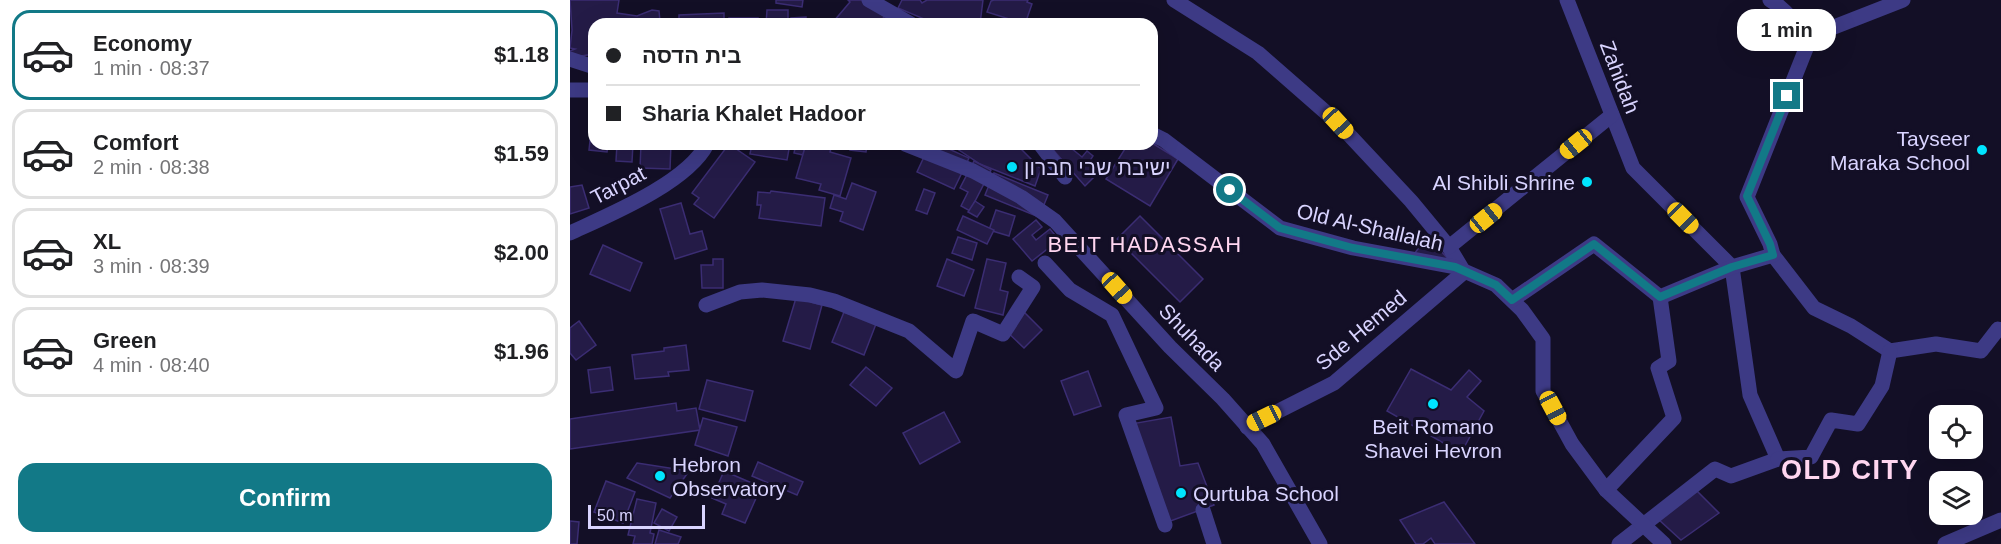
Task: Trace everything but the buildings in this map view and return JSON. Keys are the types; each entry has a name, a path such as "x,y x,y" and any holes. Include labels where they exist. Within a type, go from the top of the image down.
{"street":[{"path":"869,0 901,18"},
{"path":"1174,0 1258,53 1329,116 1411,201 1449,247 1464,272"},
{"name":"Zahidah","path":"1567,0 1633,168 1732,267"},
{"path":"1770,0 1779,4 1800,29 1811,36"},
{"path":"1903,0 1811,36 1747,196 1771,250 1814,308 1851,326 1890,351 1936,344 1981,351 1998,329 2001,330"},
{"path":"570,59 588,65"},
{"path":"570,90 588,90"},
{"path":"1449,247 1612,115"},
{"name":"Old Al-Shallalah","path":"1158,137 1280,228 1353,248 1455,267 1496,285 1522,310 1543,339 1543,391 1572,444 1606,490 1664,544"},
{"name":"Tarpat","path":"570,234 666,184 687,168 702,150"},
{"name":"Shuhada","path":"920,150 973,171 1020,197 1055,221 1170,348 1223,399 1263,444 1320,544"},
{"path":"1045,150 1065,177"},
{"path":"1512,300 1594,244 1660,297 1669,361 1658,368 1674,418 1606,490"},
{"path":"1660,297 1771,250"},
{"path":"1045,263 1070,290 1112,315 1156,408 1126,415 1165,525"},
{"path":"1732,267 1750,395 1778,459"},
{"name":"Sde Hemed","path":"1246,427 1334,383 1464,272"},
{"path":"706,305 740,292 762,290 826,299 909,331 956,371 974,321 1003,334 1033,286 1018,277"},
{"path":"1619,544 1715,470 1731,476 1778,459 1811,457 1831,420 1858,424 1881,386 1890,351"},
{"path":"1203,510 1213,542"},
{"path":"1945,544 2001,520"}],"place":[{"name":"Tayseer Maraka School","path":"1982,150"},
{"name":"ישיבת שבי חברון","path":"1012,167"},
{"name":"Al Shibli Shrine","path":"1587,182"},
{"name":"Beit Romano Shavei Hevron","path":"1433,404"},
{"name":"Hebron Observatory","path":"660,476"},
{"name":"Qurtuba School","path":"1181,493"}],"district":[{"name":"BEIT HADASSAH","path":"1145,244"},
{"name":"OLD CITY","path":"1850,470"}],"route":[{"path":"1230,190 1280,228 1353,248 1455,267 1496,285 1512,300 1594,244 1660,297 1732,267 1773,255 1757,214 1747,196 1787,96"}]}
